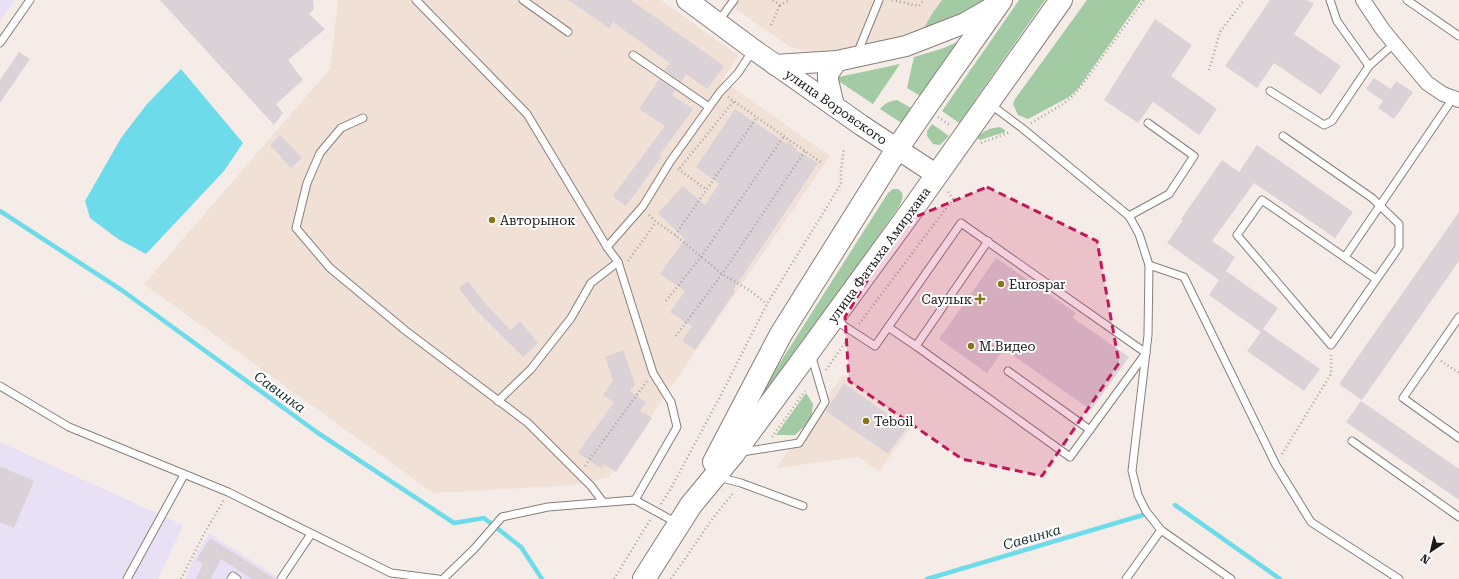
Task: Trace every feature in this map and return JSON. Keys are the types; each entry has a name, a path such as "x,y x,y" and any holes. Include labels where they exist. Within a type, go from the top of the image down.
{"main road":[{"name":"улица Фатыха Амирхана","path":"644,579 691,505 734,453 833,319 942,182 988,102 1061,0"},
{"name":"улица Фатыха Амирхана","path":"691,505 781,334 897,149 1000,2"}],"street":[{"name":"улица Воровского","path":"687,0 753,49 942,182"},
{"path":"1363,0 1383,30 1427,83 1443,94 1456,99"},
{"name":"улица Воровского","path":"775,64 846,59 906,46 936,36 965,23 1000,2"},
{"path":"834,106 828,74 846,59"}],"lane":[{"path":"0,43 30,0"},
{"path":"416,0 527,114 607,247 618,262 653,373 671,402 677,427 635,500"},
{"path":"523,0 568,32"},
{"path":"718,23 734,0"},
{"path":"846,59 879,0"},
{"path":"1330,0 1337,21 1369,66"},
{"path":"1406,0 1459,36"},
{"path":"1270,91 1324,125 1332,121 1369,66 1395,43"},
{"path":"607,247 643,206 670,162 720,92 738,73 753,49"},
{"path":"633,55 709,107"},
{"path":"1345,257 1456,99"},
{"path":"988,102 1129,216 1139,234 1149,265 1148,335 1132,471 1138,495 1146,512 1161,530 1231,579"},
{"path":"363,118 341,128 320,153 307,183 296,228 330,268 406,331 528,423 591,486 603,502"},
{"path":"1129,216 1169,194 1194,156 1148,123"},
{"path":"1283,136 1372,198 1399,224 1399,248 1331,344 1237,235 1262,200 1376,279"},
{"path":"833,319 875,346 962,223 1146,353"},
{"path":"916,346 988,241"},
{"path":"498,401 531,369 571,318 591,283 618,262"},
{"path":"1149,265 1184,277 1276,465 1311,522 1399,579"},
{"path":"1459,317 1434,356 1403,398 1459,438"},
{"path":"888,327 1070,457 1146,353"},
{"path":"734,453 799,442 825,402 810,350"},
{"path":"1008,371 1090,430"},
{"path":"0,386 69,427 228,492 391,573 438,579"},
{"path":"1352,441 1459,517"},
{"path":"127,579 184,475"},
{"path":"715,476 741,483 803,506"},
{"path":"443,579 474,549 502,517 548,507 635,500 678,524"},
{"path":"1126,579 1161,530"},
{"path":"281,579 311,534"},
{"path":"231,579 233,576 237,579"}],"path":[{"path":"773,0 780,5"},
{"path":"771,25 780,5 790,0"},
{"path":"892,0 919,6 924,0"},
{"path":"978,144 1022,128 1063,104 1076,93 1144,0"},
{"path":"1209,70 1220,32 1244,0"},
{"path":"720,92 822,163"},
{"path":"675,176 734,101"},
{"path":"676,235 757,117"},
{"path":"938,117 955,128"},
{"path":"666,301 701,257 784,136"},
{"path":"614,579 670,490 722,393 767,304 841,184 844,148"},
{"path":"676,336 722,274 805,151"},
{"path":"670,162 707,190"},
{"path":"857,327 953,199 942,182"},
{"path":"643,206 656,222 676,235 722,274 767,304"},
{"path":"621,270 656,222"},
{"path":"825,371 848,339"},
{"path":"1276,465 1331,374 1331,344"},
{"path":"1434,356 1459,373"},
{"path":"578,474 653,373"},
{"path":"771,439 805,391"},
{"path":"671,579 713,518 741,483"},
{"path":"181,579 205,532 228,492"}],"highlighted area":[{"path":"987,187 1097,241 1119,363 1042,476 962,459 849,381 845,317 903,222"}],"shaded area":[{"path":"0,0 15,0 0,21"},
{"name":"Авторынок","path":"338,0 661,0 739,56 722,80 830,156 609,477 575,485 433,493 144,284 330,69"},
{"path":"723,0 985,0 921,33 820,55 790,47"},
{"path":"843,375 914,424 879,471 858,457 776,468"},
{"path":"0,442 183,525 158,579 0,579"},
{"path":"209,533 280,579 185,579 193,560"}],"green space":[{"path":"942,0 985,0 975,10 921,33"},
{"path":"1019,0 1045,0 959,123 942,111"},
{"path":"1087,0 1141,0 1077,90 1069,97 1028,119 1018,115 1013,104 1015,99"},
{"path":"959,41 922,97 907,88 914,57 944,48"},
{"path":"900,64 873,104 834,78"},
{"path":"897,100 913,109 903,124 880,109 887,103"},
{"path":"932,124 949,136 940,145 933,144 927,136 927,131"},
{"path":"1000,127 1005,130 1005,132 980,140 977,138 987,130"},
{"path":"893,189 898,189 903,195 898,208 759,406 755,402 888,193"},
{"path":"806,393 813,404 811,420 795,435 776,435"}],"water":[{"path":"181,69 243,143 224,171 146,254 118,239 90,218 85,201 121,138 147,104"}],"building":[{"path":"160,0 313,0 314,9 309,14 325,29 288,60 303,80 276,104 283,113 274,125"},
{"path":"568,0 631,0 724,66 707,89 686,74 681,82 664,70 670,63 613,22 609,28"},
{"path":"1270,0 1307,0 1314,4 1294,34 1341,66 1321,95 1274,63 1257,88 1225,66"},
{"path":"1155,19 1192,45 1171,76 1217,109 1199,135 1153,102 1138,123 1104,100"},
{"path":"19,52 30,59 0,103 0,80"},
{"path":"1374,78 1391,89 1396,81 1413,92 1394,119 1378,108 1383,101 1366,89"},
{"path":"659,79 675,90 672,95 693,109 660,155 662,156 626,206 613,196 665,126 639,109"},
{"path":"735,109 787,144 788,142 797,149 796,150 818,163 733,290 735,291 695,350 682,341 692,326 670,312 685,291 660,274 685,239 658,213 683,186 705,205 719,184 696,167"},
{"path":"280,135 302,158 291,168 270,145"},
{"path":"1257,145 1353,212 1335,238 1254,183 1212,241 1235,257 1226,271 1278,308 1263,329 1320,369 1304,391 1247,351 1261,332 1209,295 1219,280 1167,243 1183,220 1181,219 1222,160 1239,172"},
{"path":"1459,212 1459,261 1362,400 1339,384"},
{"path":"996,258 1076,313 1073,318 1129,357 1091,410 1004,349 987,373 939,339"},
{"path":"468,281 484,302 510,330 520,321 538,343 523,357 472,306 459,288"},
{"path":"623,350 635,384 630,391 646,402 640,411 652,418 616,472 604,464 601,468 578,453 614,402 603,395 613,380 605,357"},
{"path":"844,383 907,428 888,454 826,411"},
{"path":"1361,401 1459,469 1459,500 1346,422"},
{"path":"0,466 34,481 14,528 0,522"},
{"path":"210,538 275,579 252,579 221,559 211,579 196,579 203,564 196,560"}],"waterway":[{"name":"Савинка","path":"0,211 123,291 318,433 454,523 484,518 521,547 542,579"},
{"name":"Савинка","path":"1175,505 1280,579"},
{"name":"Савинка","path":"927,579 1143,515"}],"place":[{"name":"Авторынок","path":"492,220"},
{"name":"Eurospar","path":"1001,284"},
{"name":"Саулык","path":"980,299"},
{"name":"М.Видео","path":"971,346"},
{"name":"Teboil","path":"866,421"}]}
